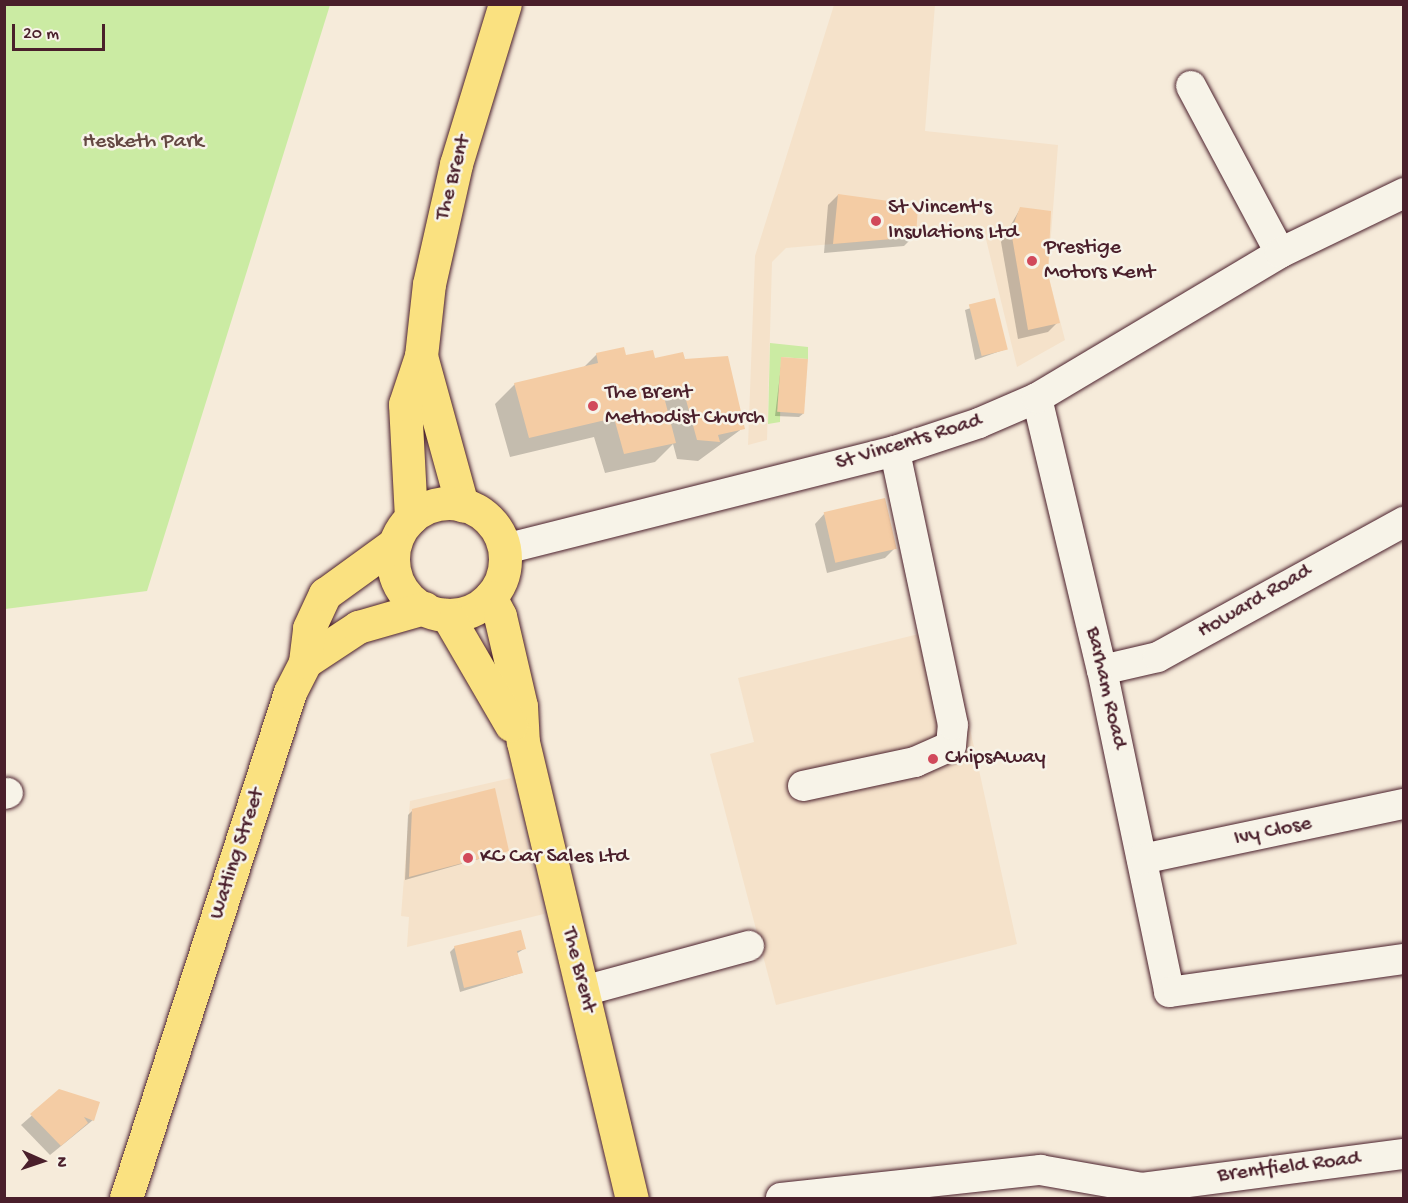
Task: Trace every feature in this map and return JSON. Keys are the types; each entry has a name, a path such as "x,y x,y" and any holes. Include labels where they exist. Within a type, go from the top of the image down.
{"main road":[{"name":"The Brent","path":"505,4 456,164 429,284 421,356 405,404 403,531 397,584 435,611 522,742"},
{"name":"The Brent","path":"421,356 462,505"},
{"path":"305,662 358,627 435,611 471,610 490,597 505,549 494,522 462,505 433,506 403,531"},
{"name":"Watling Street","path":"126,1198 290,692 305,662 309,627 325,594 403,531"},
{"name":"The Brent","path":"490,597 500,616 521,706 522,742 632,1198"}],"street":[{"path":"1191,86 1280,253"},
{"name":"St Vincents Road","path":"505,549 895,451 1037,398 1280,253 1404,193"},
{"name":"Barham Road","path":"1037,398 1102,670 1169,992 1404,959"},
{"path":"803,786 915,762 951,746 953,725 895,451"},
{"name":"Howard Road","path":"1102,670 1158,657 1404,522"},
{"name":"Ivy Close","path":"1142,859 1404,804"},
{"path":"583,991 749,946"},
{"name":"Brentfield Road","path":"781,1198 1040,1170 1142,1188 1404,1154"}],"shaded area":[{"path":"834,5 935,5 925,131 1058,145 1048,274 1065,340 1017,367 984,231 786,248 772,262 767,440 748,445 755,256"},
{"path":"912,463 1017,944 776,1005 762,952 613,972 757,933 710,754 754,742 738,678 927,632"},
{"name":"KC Car Sales Ltd","path":"511,778 544,914 407,947 409,917 401,916 410,801"}],"green space":[{"name":"Hesketh Park","path":"5,4 330,5 147,591 5,609"},
{"path":"770,343 808,347 808,359 781,357 780,422 768,424"}],"building":[{"name":"St Vincent's Insulations Ltd","path":"838,194 918,205 916,237 833,244"},
{"name":"Prestige Motors Kent","path":"1020,207 1051,211 1048,274 1060,323 1028,330 1011,231"},
{"path":"995,298 1008,349 982,356 969,305"},
{"name":"The Brent Methodist Church","path":"624,347 626,355 653,350 655,358 683,352 685,359 728,356 745,429 718,435 720,442 697,440 683,389 663,393 676,443 624,454 614,418 529,438 514,383 598,363 596,353"},
{"path":"781,357 808,359 804,414 777,412"},
{"path":"885,498 897,549 835,563 824,512"},
{"path":"495,788 509,851 409,877 412,809"},
{"path":"521,930 526,949 517,951 523,973 464,988 454,946"},
{"path":"59,1089 100,1102 94,1121 84,1117 88,1123 61,1146 30,1114"}],"place":[{"name":"St Vincent's Insulations Ltd","path":"876,221"},
{"name":"Prestige Motors Kent","path":"1032,261"},
{"name":"The Brent Methodist Church","path":"593,406"},
{"name":"ChipsAway","path":"933,759"},
{"name":"KC Car Sales Ltd","path":"468,858"}]}
